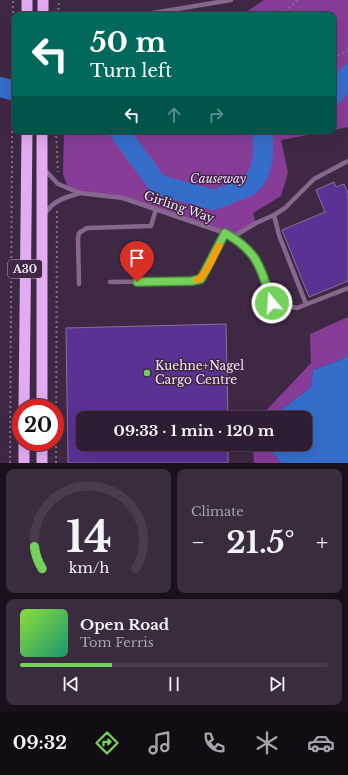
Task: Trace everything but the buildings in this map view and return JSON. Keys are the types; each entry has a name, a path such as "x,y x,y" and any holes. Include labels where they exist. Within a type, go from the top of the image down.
{"highway":[{"path":"27,0 27,12"},
{"path":"43,0 43,12"},
{"name":"A30","path":"24,399 27,134"},
{"name":"A30","path":"42,134 42,399"},
{"path":"24,451 24,463"},
{"path":"42,451 42,463"}],"lane":[{"path":"159,12 231,0"},
{"name":"Girling Way","path":"42,162 45,170 53,180 80,193 123,198 233,237 252,252 261,268 272,303 297,308 348,288"},
{"path":"233,237 285,208 314,179 348,162"},
{"name":"Girling Way","path":"42,225 49,208 56,201 80,193"},
{"path":"79,284 78,238 82,230 87,228 151,226 156,209"},
{"path":"274,215 279,235 306,304"},
{"path":"110,282 192,281 201,279 225,233"}],"path":[{"path":"10,463 12,0"},
{"path":"58,12 59,0"},
{"path":"284,12 298,0"},
{"path":"336,56 348,50"},
{"path":"56,134 56,167 60,176"},
{"path":"56,463 58,206"}],"green space":[{"path":"264,0 348,0 348,127 336,129 336,12 246,12"},
{"name":"Causeway","path":"64,134 313,134 281,140 288,173 281,196 253,213 256,223 233,237 123,198 80,193 68,188 63,174"},
{"path":"348,317 348,355 340,360 313,370 311,387 281,411 266,411 311,363 310,334"},
{"path":"253,451 271,451 281,463 254,463"}],"water":[{"path":"348,355 348,463 281,463 271,451 312,451 312,411 281,410 311,387 313,370 340,360"}],"waterway":[{"path":"336,91 348,75"},
{"path":"0,87 12,90"},
{"path":"121,134 156,182 163,186 214,200 249,186 254,180 261,167 263,153 262,134"}],"slow traffic":[{"path":"197,280 201,279 205,274 208,265 219,246"}],"place":[{"name":"Kuehne+Nagel Cargo Centre","path":"147,373"}],"route":[{"path":"137,282 192,281 201,279 205,274 208,265 225,233 233,237 252,252 261,268 272,303"}]}
